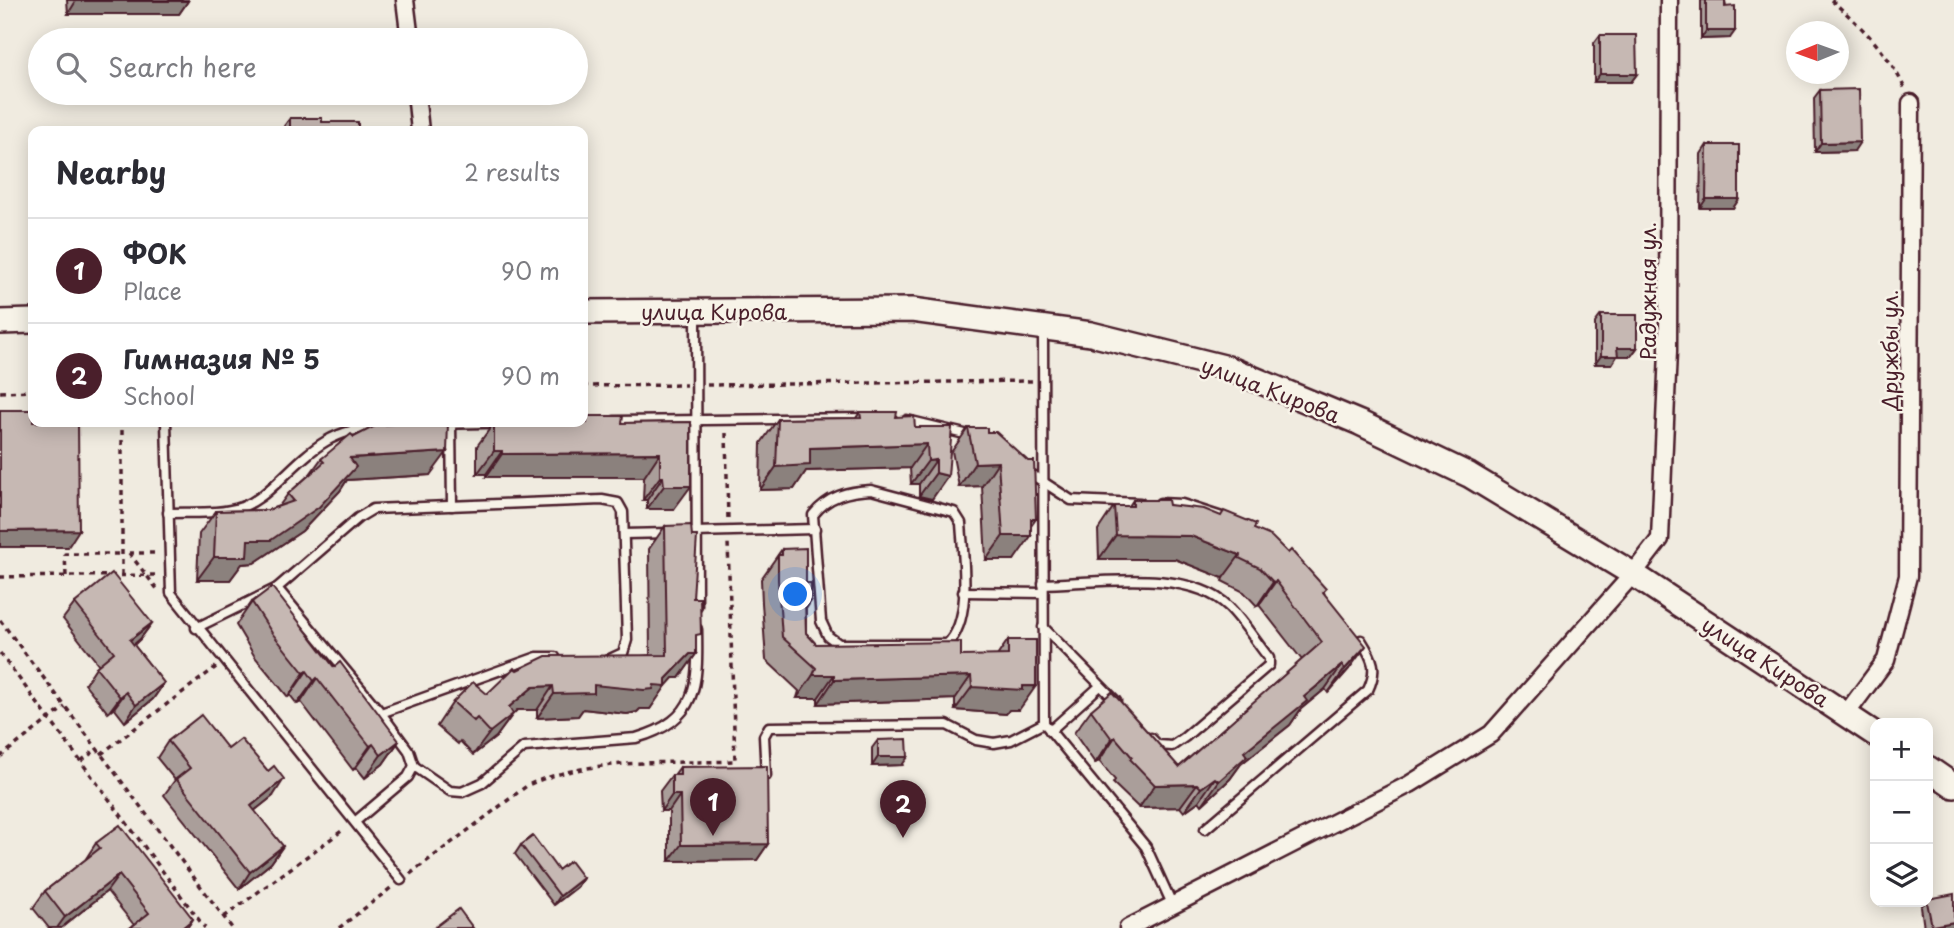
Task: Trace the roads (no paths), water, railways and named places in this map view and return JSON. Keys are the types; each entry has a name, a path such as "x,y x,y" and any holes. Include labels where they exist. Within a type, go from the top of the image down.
{"main road":[{"name":"улица Кирова","path":"588,312 912,310 1091,334 1240,373 1360,423 1469,475 1633,574 1870,731"},
{"path":"0,322 28,321"},
{"path":"1933,771 1954,786"}],"street":[{"path":"405,0 408,28"},
{"name":"Радужная ул.","path":"1128,928 1410,784 1491,734 1633,574 1660,539 1668,351 1669,0"},
{"name":"Дружбы ул.","path":"1846,714 1886,660 1909,576 1911,103"},
{"path":"417,105 419,126"}],"lane":[{"path":"277,588 381,713 409,751 414,766 450,791 462,793 482,783 524,747 636,738 652,733 681,711 698,680 696,312"},
{"path":"1043,328 1044,723 1146,847 1172,904"},
{"path":"608,421 872,418"},
{"path":"898,418 971,435 981,442"},
{"path":"166,427 168,575 171,593 196,628 356,821 401,880"},
{"path":"168,513 223,511 243,507 263,496 315,447 343,431 385,427"},
{"path":"451,427 452,506"},
{"path":"1021,468 1070,499 1182,504 1220,514 1241,527"},
{"path":"871,490 954,512 961,523 963,592 963,618 954,637 947,644 839,644 828,636 821,621 813,515 820,507 846,492 871,490"},
{"path":"196,628 277,588 358,518 373,509 601,500 618,503 623,512 627,640 623,653 612,659 599,658"},
{"path":"624,534 815,529"},
{"path":"963,592 1159,582 1203,590 1228,606 1269,658 1269,664 1172,746 1158,745 1148,735"},
{"path":"1043,627 1120,705"},
{"path":"1205,829 1368,690 1375,675 1374,660 1353,630"},
{"path":"381,713 537,657 562,657"},
{"path":"1050,731 1100,686"},
{"path":"766,782 764,736 769,727 947,725 975,740 994,743 1011,740 1044,723"},
{"path":"356,821 408,777 414,766"}],"place":[{"name":"ФОК","path":"713,836"},
{"name":"Гимназия № 5","path":"903,838"}]}
